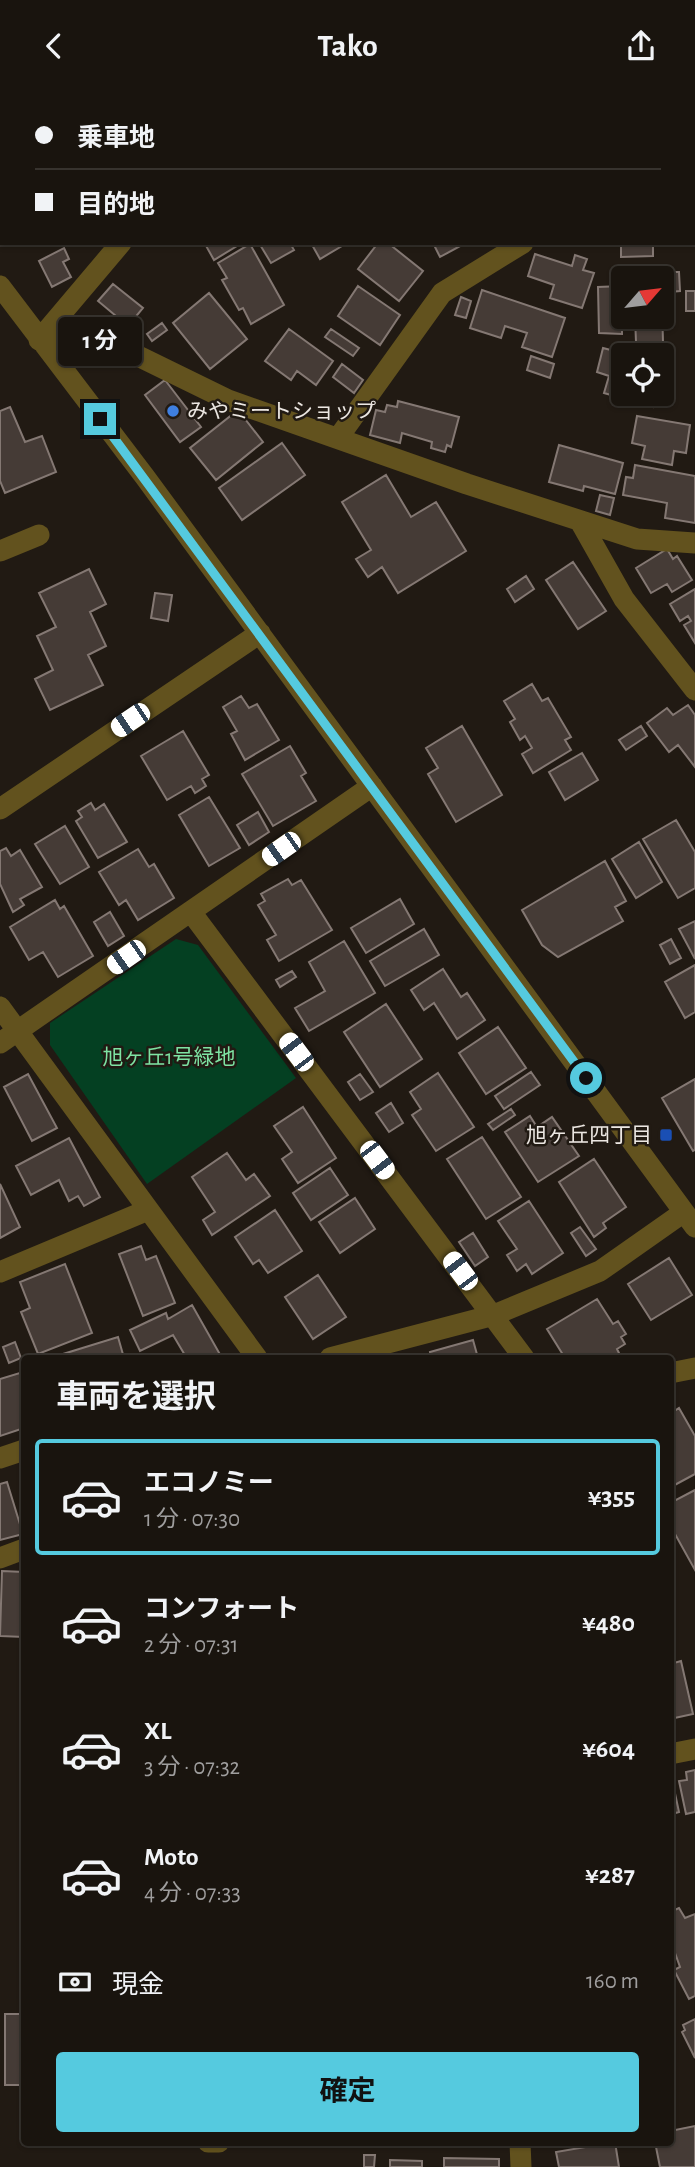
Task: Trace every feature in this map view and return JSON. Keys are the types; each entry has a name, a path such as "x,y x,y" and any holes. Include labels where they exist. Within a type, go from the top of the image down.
{"street":[{"path":"40,340 119,245"},
{"path":"338,438 442,293 520,245"},
{"path":"0,286 260,633 690,1219 600,1271 494,1315 341,1355"},
{"path":"40,340 89,333 228,400 637,539 695,543"},
{"path":"580,521 624,599 695,690"},
{"path":"0,551 39,535"},
{"path":"0,809 260,633"},
{"path":"9,1038 372,786"},
{"path":"191,912 522,1355"},
{"path":"0,1007 9,1038 148,1210 255,1355"},
{"path":"0,1272 148,1210"},
{"path":"674,1372 695,1368"},
{"path":"0,1458 21,1451"},
{"path":"0,1557 21,1550"},
{"path":"674,1753 695,1749"},
{"path":"520,2146 521,2167"}],"green space":[{"name":"旭ヶ丘1号緑地","path":"176,939 198,945 296,1078 147,1184 50,1045 50,1023"}],"building":[{"path":"206,245 239,245 214,260"},
{"path":"251,245 284,305 251,324 243,308 239,310 222,280 227,278 218,263"},
{"path":"260,245 291,245 294,250 271,263"},
{"path":"312,245 344,245 320,259"},
{"path":"376,245 390,245 423,271 399,301 358,269"},
{"path":"434,245 462,245 440,257"},
{"path":"621,245 653,245 653,256 621,257"},
{"path":"64,248 69,259 63,262 71,277 52,287 39,261"},
{"path":"535,254 572,266 575,255 587,259 583,270 594,273 582,308 550,298 554,285 528,276"},
{"path":"674,272 679,272 680,291 674,292"},
{"path":"113,284 143,308 128,326 98,301"},
{"path":"358,286 400,315 380,345 338,316"},
{"path":"611,286 611,329 622,329 622,334 599,333 598,287"},
{"path":"482,290 565,318 552,357 522,347 527,333 505,326 501,338 470,328"},
{"path":"686,291 695,291 695,311 686,311"},
{"path":"209,293 247,339 210,369 173,323"},
{"path":"461,297 471,301 466,318 455,315"},
{"path":"162,323 167,330 152,341 147,334"},
{"path":"289,329 333,361 316,385 297,371 291,380 265,361"},
{"path":"331,329 359,348 353,356 325,337"},
{"path":"635,329 663,329 663,342 636,342"},
{"path":"603,348 611,350 611,395 604,393 609,376 597,372"},
{"path":"531,356 554,364 550,378 527,370"},
{"path":"342,364 363,380 354,393 333,377"},
{"name":"みやミートショップ","path":"165,380 201,427 180,442 145,395"},
{"path":"398,401 459,417 451,447 447,445 445,452 431,448 432,442 402,433 400,443 370,435 376,410 385,412 387,405 397,407"},
{"path":"10,407 25,442 42,436 56,472 5,493 0,481 0,411"},
{"path":"238,410 263,442 216,480 190,448"},
{"path":"637,416 690,425 686,453 674,451 672,465 642,459 645,446 632,443"},
{"path":"282,443 305,475 242,520 219,488"},
{"path":"559,445 623,463 615,494 584,486 583,491 549,482"},
{"path":"635,465 695,476 695,523 665,518 667,503 623,495 626,477 633,478"},
{"path":"386,475 411,517 436,502 466,551 398,593 382,567 368,577 356,559 371,550 342,502"},
{"path":"600,495 614,498 610,515 596,511"},
{"path":"667,549 673,559 677,556 692,580 672,592 667,584 651,593 636,568"},
{"path":"573,562 606,611 578,629 546,580"},
{"path":"89,569 106,604 90,612 106,646 88,655 103,685 50,710 35,679 53,670 37,636 56,627 39,593"},
{"path":"526,576 534,589 515,602 507,589"},
{"path":"695,589 695,643 684,625 691,621 688,616 680,621 670,604"},
{"path":"155,593 172,595 168,621 151,618"},
{"path":"532,684 542,701 548,698 571,737 565,740 571,750 533,773 522,754 532,748 525,736 520,740 510,722 515,719 504,701"},
{"path":"241,696 249,708 257,704 279,740 245,760 231,734 237,731 223,707"},
{"path":"688,705 695,715 695,767 678,745 669,752 647,723 667,708 673,715"},
{"path":"462,726 502,795 456,822 428,774 438,768 426,748"},
{"path":"641,726 647,736 626,750 619,740"},
{"path":"183,731 209,775 202,779 206,786 195,793 191,786 167,800 141,756"},
{"path":"290,746 306,773 301,776 316,801 273,826 242,774"},
{"path":"582,753 598,780 565,800 549,772"},
{"path":"209,797 240,848 209,866 179,815"},
{"path":"91,803 95,810 104,804 127,842 98,858 76,821 82,817 78,811"},
{"path":"258,812 269,832 249,845 237,825"},
{"path":"676,820 695,852 695,888 678,898 643,839"},
{"path":"65,826 89,867 60,884 35,844"},
{"path":"639,842 662,882 636,898 612,859"},
{"path":"6,848 11,856 20,850 42,887 20,899 24,905 13,912 0,884 0,851"},
{"path":"138,849 149,867 154,864 174,898 138,920 126,900 119,905 99,872"},
{"path":"605,861 626,901 615,907 623,921 558,957 542,945 522,910"},
{"path":"288,879 292,885 301,880 332,930 279,961 267,940 276,935 258,905 265,901 261,894"},
{"path":"400,899 414,924 366,953 351,928"},
{"path":"55,900 60,909 64,906 93,956 58,977 43,952 29,960 10,927"},
{"path":"110,912 124,936 108,946 94,922"},
{"path":"695,921 695,959 679,929"},
{"path":"424,929 439,955 385,986 370,961"},
{"path":"671,939 681,958 670,964 660,945"},
{"path":"344,941 375,993 309,1031 295,1008 325,991 309,962"},
{"path":"695,965 695,1012 685,1018 665,982"},
{"path":"443,969 461,997 467,993 485,1020 457,1039 434,1003 424,1010 411,990"},
{"path":"292,971 296,977 280,987 276,980"},
{"path":"386,1004 422,1059 380,1087 344,1032"},
{"path":"498,1027 526,1068 486,1094 459,1053"},
{"path":"531,1072 540,1085 504,1109 495,1096"},
{"path":"438,1073 474,1127 436,1151 412,1115 421,1109 410,1092"},
{"path":"28,1074 57,1128 32,1141 4,1087"},
{"path":"360,1074 373,1092 360,1100 348,1082"},
{"path":"695,1079 695,1150 693,1151 662,1098"},
{"path":"391,1103 403,1123 389,1132 376,1113"},
{"path":"303,1107 336,1158 298,1183 282,1159 292,1152 274,1126"},
{"path":"511,1109 515,1115 493,1130 488,1124"},
{"path":"530,1116 537,1127 552,1117 579,1156 538,1182 505,1132"},
{"path":"482,1137 521,1197 486,1219 447,1159"},
{"path":"69,1138 100,1197 84,1206 78,1196 69,1201 59,1180 31,1195 16,1166"},
{"path":"227,1153 246,1180 254,1174 270,1196 212,1235 203,1220 215,1212 192,1177"},
{"path":"594,1159 626,1207 603,1223 606,1228 594,1237 559,1182"},
{"path":"330,1168 348,1195 311,1220 293,1193"},
{"path":"0,1184 20,1227 0,1238"},
{"path":"355,1198 375,1229 340,1253 319,1222"},
{"path":"529,1201 563,1253 532,1274 526,1264 517,1271 507,1255 517,1249 498,1221"},
{"path":"275,1210 302,1251 268,1273 259,1260 253,1264 235,1237"},
{"path":"580,1227 596,1249 586,1256 571,1233"},
{"path":"473,1233 488,1257 475,1266 459,1242"},
{"path":"141,1246 146,1260 156,1256 175,1303 143,1316 119,1254"},
{"path":"669,1258 692,1295 651,1320 628,1284"},
{"path":"65,1264 92,1333 38,1354 21,1312 30,1308 20,1282"},
{"path":"318,1275 346,1317 313,1339 285,1297"},
{"path":"597,1299 613,1324 618,1321 626,1334 621,1337 625,1344 617,1349 620,1355 563,1355 547,1329"},
{"path":"192,1305 220,1355 185,1355 173,1335 140,1351 130,1330 166,1313 168,1319"},
{"path":"118,1337 123,1355 63,1355"},
{"path":"473,1340 477,1355 430,1355 430,1352"},
{"path":"15,1342 21,1358 9,1363 3,1347"},
{"path":"21,1373 21,1429 0,1436 0,1379"},
{"path":"679,1408 695,1436 695,1474 674,1485 674,1411"},
{"path":"7,1482 21,1535 0,1540 0,1484"},
{"path":"695,1490 695,1570 674,1532 674,1501"},
{"path":"2,1571 21,1572 21,1637 0,1636"},
{"path":"681,1661 693,1714 674,1718 674,1663"},
{"path":"695,1770 695,1812 686,1814 679,1781 687,1780 686,1772"},
{"path":"674,1789 679,1812 674,1813"},
{"path":"679,1908 685,1918 695,1914 695,1996 689,1999 674,1970 680,1967 674,1950 674,1910"},
{"path":"5,2014 21,2014 21,2085 5,2085"},
{"path":"695,2019 695,2058 682,2032 685,2030 683,2025"},
{"path":"695,2126 695,2167 660,2167 656,2146 674,2146 674,2130"},
{"path":"591,2146 616,2146 619,2167 559,2167 556,2152"},
{"path":"364,2155 375,2155 374,2167 364,2167"},
{"path":"444,2158 499,2159 499,2167 444,2167"},
{"path":"390,2160 422,2161 422,2167 390,2167"}],"place":[{"name":"みやミートショップ","path":"173,411"},
{"name":"旭ヶ丘四丁目","path":"666,1135"}],"route":[{"path":"100,419 244,610 586,1078"}]}
